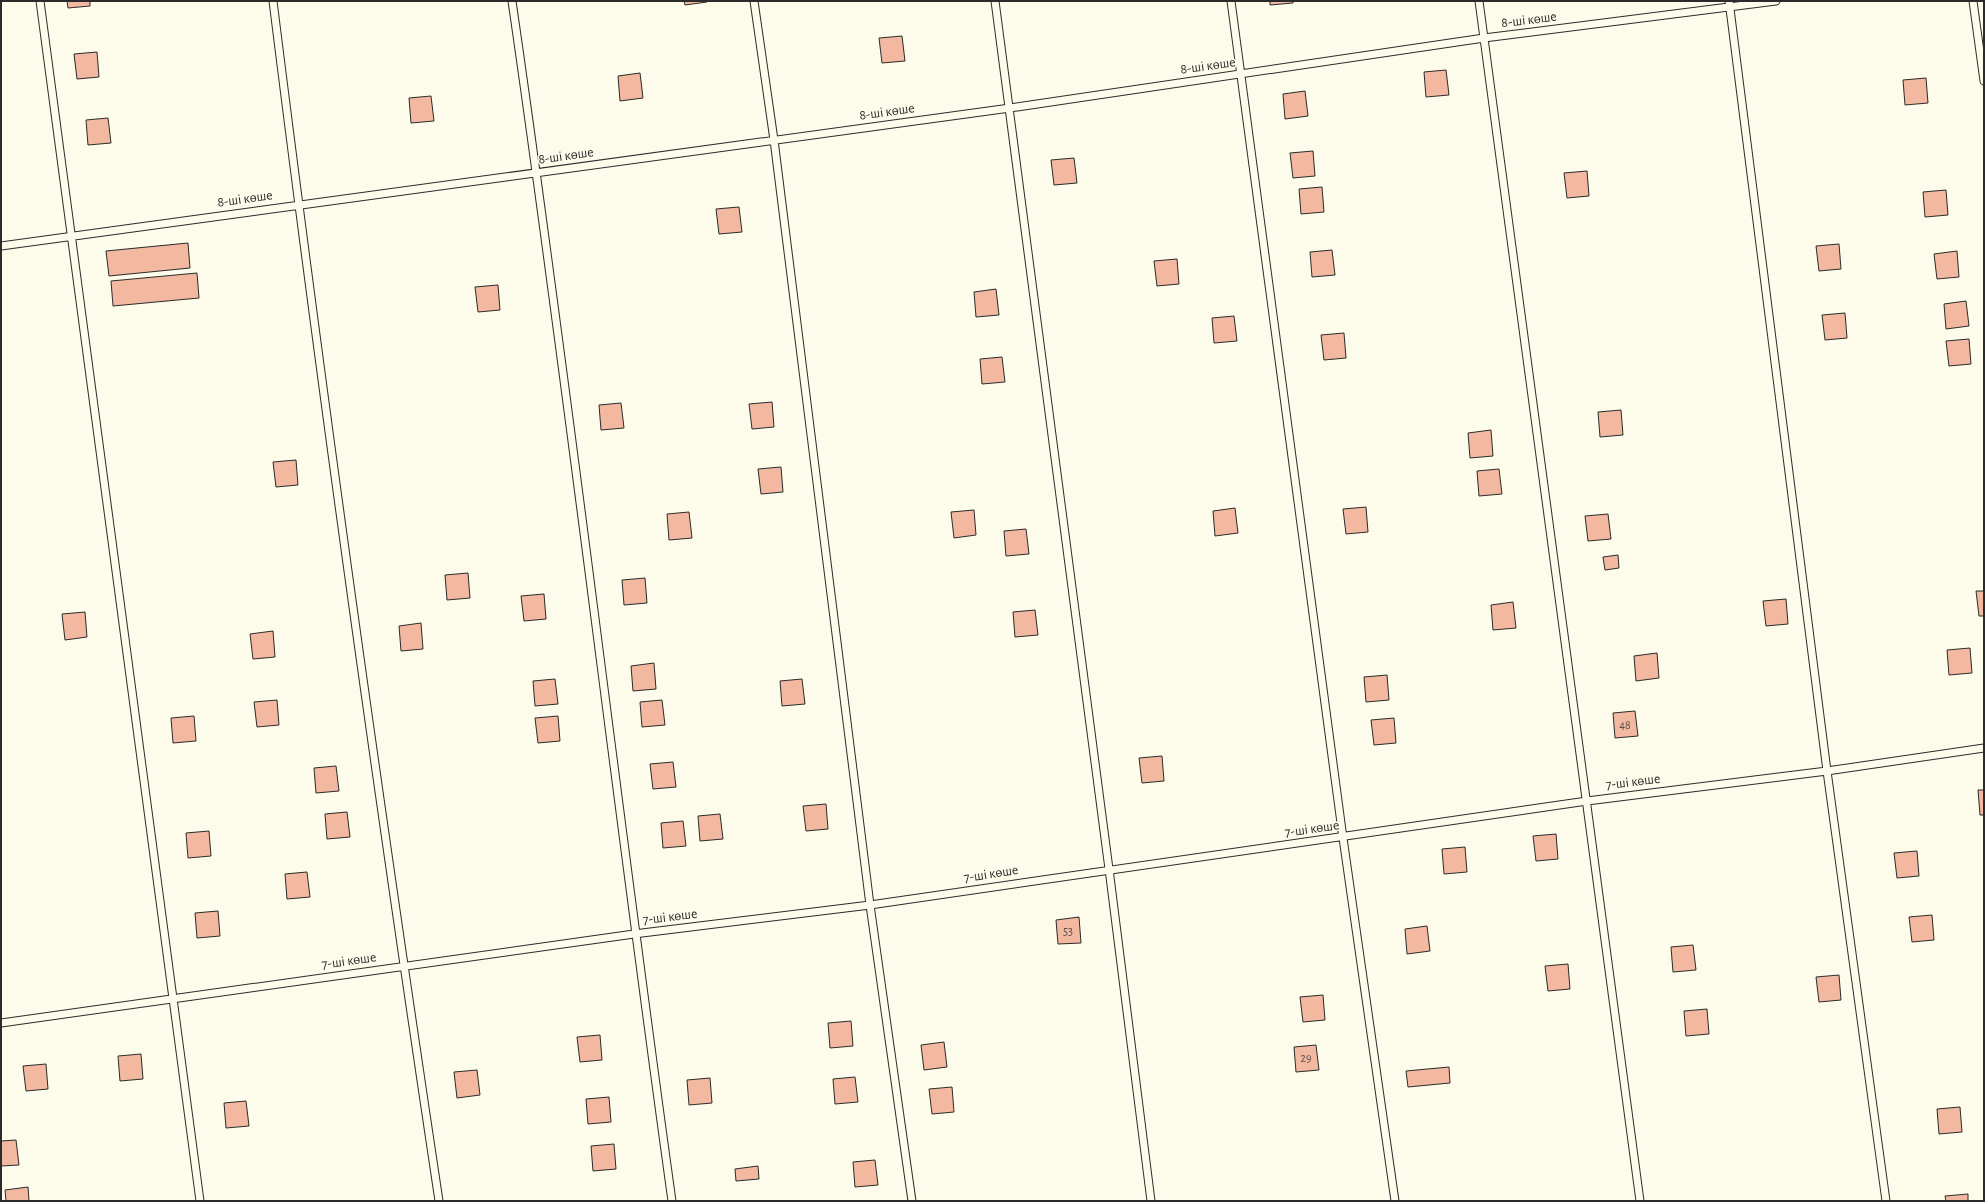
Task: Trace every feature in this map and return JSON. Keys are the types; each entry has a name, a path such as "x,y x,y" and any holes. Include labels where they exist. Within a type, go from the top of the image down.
{"lane":[{"path":"40,1 70,236 200,1201"},
{"path":"272,1 298,205 404,966 439,1201"},
{"path":"512,1 537,173 634,934 672,1201"},
{"path":"754,1 774,140 870,905 912,1201"},
{"path":"995,1 1151,1201"},
{"path":"1231,1 1343,838 1394,1201"},
{"path":"1479,1 1640,1201"},
{"name":"8-ші көше","path":"1,246 1010,108 1484,38 1730,4 1776,1"},
{"path":"1973,1 1984,81"},
{"path":"1730,4 1827,771 1886,1201"},
{"name":"7-ші көше","path":"1,1023 634,934 870,905 1109,869 1343,838 1587,801 1827,771 1984,748"}],"building":[{"path":"67,1 90,1 90,6 68,8"},
{"path":"684,1 707,1 707,2 685,5"},
{"path":"1270,1 1293,1 1293,3 1270,5"},
{"path":"902,36 905,61 882,63 879,38"},
{"path":"97,52 99,77 77,79 74,54"},
{"path":"1446,70 1449,95 1426,97 1424,72"},
{"path":"640,73 643,98 620,101 618,76"},
{"path":"1926,78 1928,103 1905,105 1903,80"},
{"path":"1305,91 1308,116 1285,119 1283,94"},
{"path":"431,96 434,121 411,123 409,98"},
{"path":"108,118 111,143 88,145 86,120"},
{"path":"1313,151 1315,176 1293,178 1290,153"},
{"path":"1074,158 1077,183 1054,185 1051,160"},
{"path":"1587,171 1589,196 1567,198 1564,173"},
{"path":"1322,187 1324,212 1301,214 1299,189"},
{"path":"1946,190 1948,215 1925,217 1923,192"},
{"path":"739,207 742,232 719,234 716,209"},
{"path":"188,243 190,268 109,276 106,251"},
{"path":"1839,244 1841,269 1819,271 1816,246"},
{"path":"1332,250 1335,275 1312,277 1310,252"},
{"path":"1957,251 1959,277 1937,279 1934,254"},
{"path":"1177,259 1179,284 1157,286 1154,261"},
{"path":"197,273 199,298 113,306 111,281"},
{"path":"498,285 500,310 478,312 475,287"},
{"path":"996,289 999,315 976,317 974,292"},
{"path":"1966,301 1969,326 1946,329 1944,304"},
{"path":"1845,313 1847,338 1825,340 1822,315"},
{"path":"1234,316 1237,341 1214,343 1212,318"},
{"path":"1344,333 1346,358 1324,360 1321,335"},
{"path":"1969,339 1971,364 1949,366 1946,341"},
{"path":"1002,357 1005,382 982,384 980,359"},
{"path":"772,402 774,427 752,429 749,404"},
{"path":"621,403 624,428 601,430 599,405"},
{"path":"1621,410 1623,435 1600,437 1598,412"},
{"path":"1491,430 1493,456 1470,458 1468,433"},
{"path":"296,460 298,485 276,487 273,462"},
{"path":"781,467 783,492 761,494 758,469"},
{"path":"1499,469 1502,494 1479,496 1477,471"},
{"path":"1366,507 1368,532 1346,534 1343,509"},
{"path":"1235,508 1238,533 1215,536 1213,511"},
{"path":"974,510 976,535 954,538 951,512"},
{"path":"689,512 692,538 669,540 667,514"},
{"path":"1608,514 1611,539 1588,541 1585,516"},
{"path":"1026,529 1029,554 1006,556 1004,531"},
{"path":"1618,555 1619,568 1605,570 1603,557"},
{"path":"468,573 470,598 447,600 445,575"},
{"path":"645,578 647,603 624,605 622,580"},
{"path":"1976,591 1984,591 1984,616 1979,616"},
{"path":"544,594 546,619 524,621 521,596"},
{"path":"1786,599 1788,624 1766,626 1763,601"},
{"path":"1513,602 1516,628 1493,630 1491,605"},
{"path":"1035,610 1038,635 1015,637 1013,612"},
{"path":"85,612 87,637 65,640 62,614"},
{"path":"421,623 423,649 401,651 399,626"},
{"path":"273,631 275,657 253,659 250,634"},
{"path":"1970,648 1972,673 1949,675 1947,650"},
{"path":"1657,653 1659,678 1636,681 1634,656"},
{"path":"654,663 656,689 633,691 631,666"},
{"path":"1387,675 1389,700 1366,702 1364,677"},
{"path":"555,679 558,704 535,706 533,681"},
{"path":"802,679 805,704 782,706 780,681"},
{"path":"277,700 279,725 257,727 254,702"},
{"path":"662,700 665,725 642,727 640,702"},
{"path":"1635,711 1638,736 1615,738 1613,713"},
{"path":"194,716 196,741 173,743 171,718"},
{"path":"558,716 560,741 538,743 535,718"},
{"path":"1394,718 1396,743 1374,745 1371,720"},
{"path":"1162,756 1164,781 1142,783 1139,758"},
{"path":"673,762 676,787 653,789 650,764"},
{"path":"336,766 339,791 316,793 314,768"},
{"path":"1978,790 1984,790 1984,815 1980,815"},
{"path":"826,804 828,829 806,831 803,806"},
{"path":"347,812 350,837 327,839 325,814"},
{"path":"720,814 723,839 700,841 698,816"},
{"path":"683,821 686,846 663,848 661,823"},
{"path":"209,831 211,856 188,858 186,833"},
{"path":"1556,834 1558,859 1536,861 1533,836"},
{"path":"1465,847 1467,872 1444,874 1442,849"},
{"path":"1917,851 1919,876 1897,878 1894,853"},
{"path":"307,872 310,897 287,899 285,874"},
{"path":"218,911 220,936 197,938 195,913"},
{"path":"1932,915 1934,940 1912,942 1909,917"},
{"path":"1079,917 1081,943 1058,944 1056,920"},
{"path":"1427,926 1430,951 1407,954 1405,929"},
{"path":"1693,945 1696,970 1673,972 1671,947"},
{"path":"1568,964 1570,989 1548,991 1545,966"},
{"path":"1839,975 1841,1000 1819,1002 1816,977"},
{"path":"1323,995 1325,1020 1303,1022 1300,997"},
{"path":"1707,1009 1709,1034 1686,1036 1684,1011"},
{"path":"851,1021 853,1046 830,1048 828,1023"},
{"path":"600,1035 602,1060 580,1062 577,1037"},
{"path":"944,1042 947,1067 924,1070 921,1045"},
{"path":"1316,1045 1319,1070 1296,1072 1294,1047"},
{"path":"141,1054 143,1079 120,1081 118,1056"},
{"path":"46,1064 48,1089 26,1091 23,1066"},
{"path":"1449,1067 1450,1083 1408,1087 1406,1071"},
{"path":"477,1070 480,1095 457,1098 454,1072"},
{"path":"855,1077 858,1102 835,1104 833,1079"},
{"path":"710,1078 712,1103 689,1105 687,1080"},
{"path":"952,1087 954,1112 932,1114 929,1089"},
{"path":"609,1097 611,1122 588,1124 586,1099"},
{"path":"246,1101 249,1126 226,1128 224,1103"},
{"path":"1960,1107 1962,1132 1939,1134 1937,1109"},
{"path":"16,1140 19,1165 1,1166 1,1141"},
{"path":"614,1144 616,1169 593,1171 591,1146"},
{"path":"875,1160 878,1185 855,1187 853,1162"},
{"path":"758,1166 759,1179 736,1181 735,1169"},
{"path":"28,1187 29,1201 6,1201 5,1190"},
{"path":"1968,1194 1968,1201 1946,1201 1945,1196"}]}
